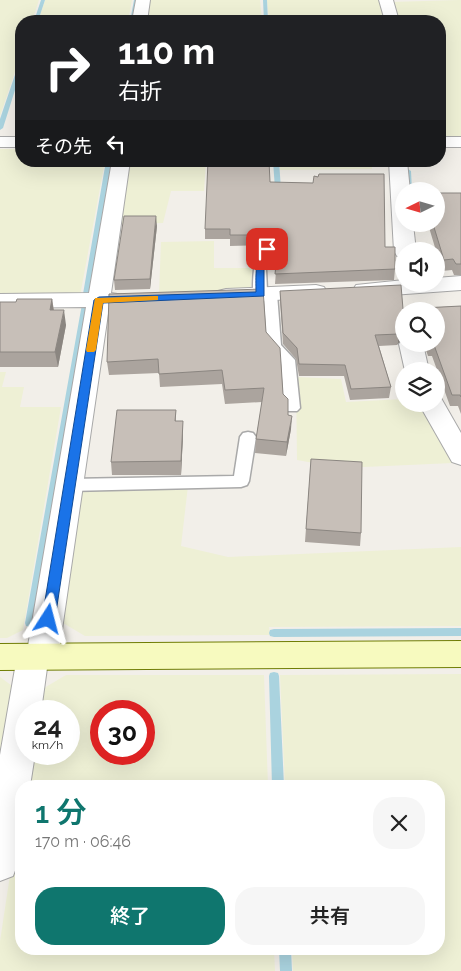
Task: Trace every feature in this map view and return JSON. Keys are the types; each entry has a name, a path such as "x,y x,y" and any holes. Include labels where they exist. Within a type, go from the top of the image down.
{"street":[{"path":"141,15 143,0"},
{"path":"386,0 390,15"},
{"path":"0,142 15,142"},
{"path":"446,142 461,142"},
{"path":"0,862 25,657 70,485 120,167"},
{"path":"398,167 404,242"},
{"path":"445,284 461,283"},
{"path":"203,296 395,287"},
{"path":"0,301 137,299"},
{"path":"436,412 461,456"},
{"path":"25,657 461,654"}],"lane":[{"path":"267,249 260,269 274,346 288,360 292,408"},
{"path":"70,485 241,481 248,437"}],"green space":[{"path":"0,0 39,0 34,15 15,15 15,72 0,116"},
{"path":"45,0 132,0 129,15 40,15"},
{"path":"149,0 260,0 261,15 146,15"},
{"path":"267,0 380,0 384,15 268,15"},
{"path":"461,0 461,137 446,138 446,15 394,15 390,2"},
{"path":"0,149 15,149 15,167 104,167 80,296 0,297"},
{"path":"126,167 206,167 204,191 171,191 163,223 118,224"},
{"path":"280,167 372,167 372,169 280,170"},
{"path":"214,241 214,268 252,268 251,291 159,294 161,242"},
{"path":"0,372 6,372 2,387 24,387 20,407 61,407 23,630 7,638 0,638"},
{"path":"296,377 341,379 346,402 395,399 395,412 428,412 453,463 342,468 297,460"},
{"path":"188,486 181,546 228,557 461,547 461,626 269,627 270,635 85,636 63,623 81,494 88,488"},
{"path":"461,674 461,971 293,971 292,955 445,955 445,780 285,780 280,675"},
{"path":"66,675 264,675 268,780 25,780 27,765 80,765 80,700 37,700 39,691"},
{"path":"0,677 19,691 17,700 15,700 15,714 0,801"},
{"path":"15,842 15,955 274,955 275,971 0,971 0,941"}],"building":[{"path":"208,167 269,167 270,182 313,183 314,176 318,177 319,174 384,174 385,247 395,247 395,269 275,274 279,235 266,233 263,235 230,235 230,229 205,229"},
{"path":"445,193 461,193 461,264 456,264 453,259 445,260 445,242 438,242 435,232 445,232"},
{"path":"124,216 156,216 150,279 114,280"},
{"path":"395,285 395,292 402,292 402,302 395,302 395,334 375,335 391,387 351,389 345,365 299,364 297,348 283,333 280,291"},
{"path":"263,289 266,332 280,348 283,394 288,399 288,415 292,416 287,442 256,439 264,388 225,390 222,370 159,374 158,359 107,362 109,294"},
{"path":"17,299 52,299 50,310 64,310 55,352 0,352 0,302 16,302"},
{"path":"461,306 461,397 460,395 452,395 445,376 445,362 440,362 437,352 445,352 445,307"},
{"path":"117,410 176,410 175,421 183,421 181,461 111,462"},
{"path":"311,459 362,462 361,533 306,529"}],"waterway":[{"path":"38,15 43,0"},
{"path":"133,15 136,0"},
{"path":"265,0 266,15"},
{"path":"0,128 15,82"},
{"path":"87,294 108,167"},
{"path":"276,167 278,189"},
{"path":"408,171 409,182"},
{"path":"30,623 85,306"},
{"path":"274,633 461,632"},
{"path":"274,676 278,780"},
{"path":"285,955 286,971"}],"slow traffic":[{"path":"91,350 99,300 154,298"}],"route":[{"path":"48,619 99,300 260,294 260,269 267,249"}]}
